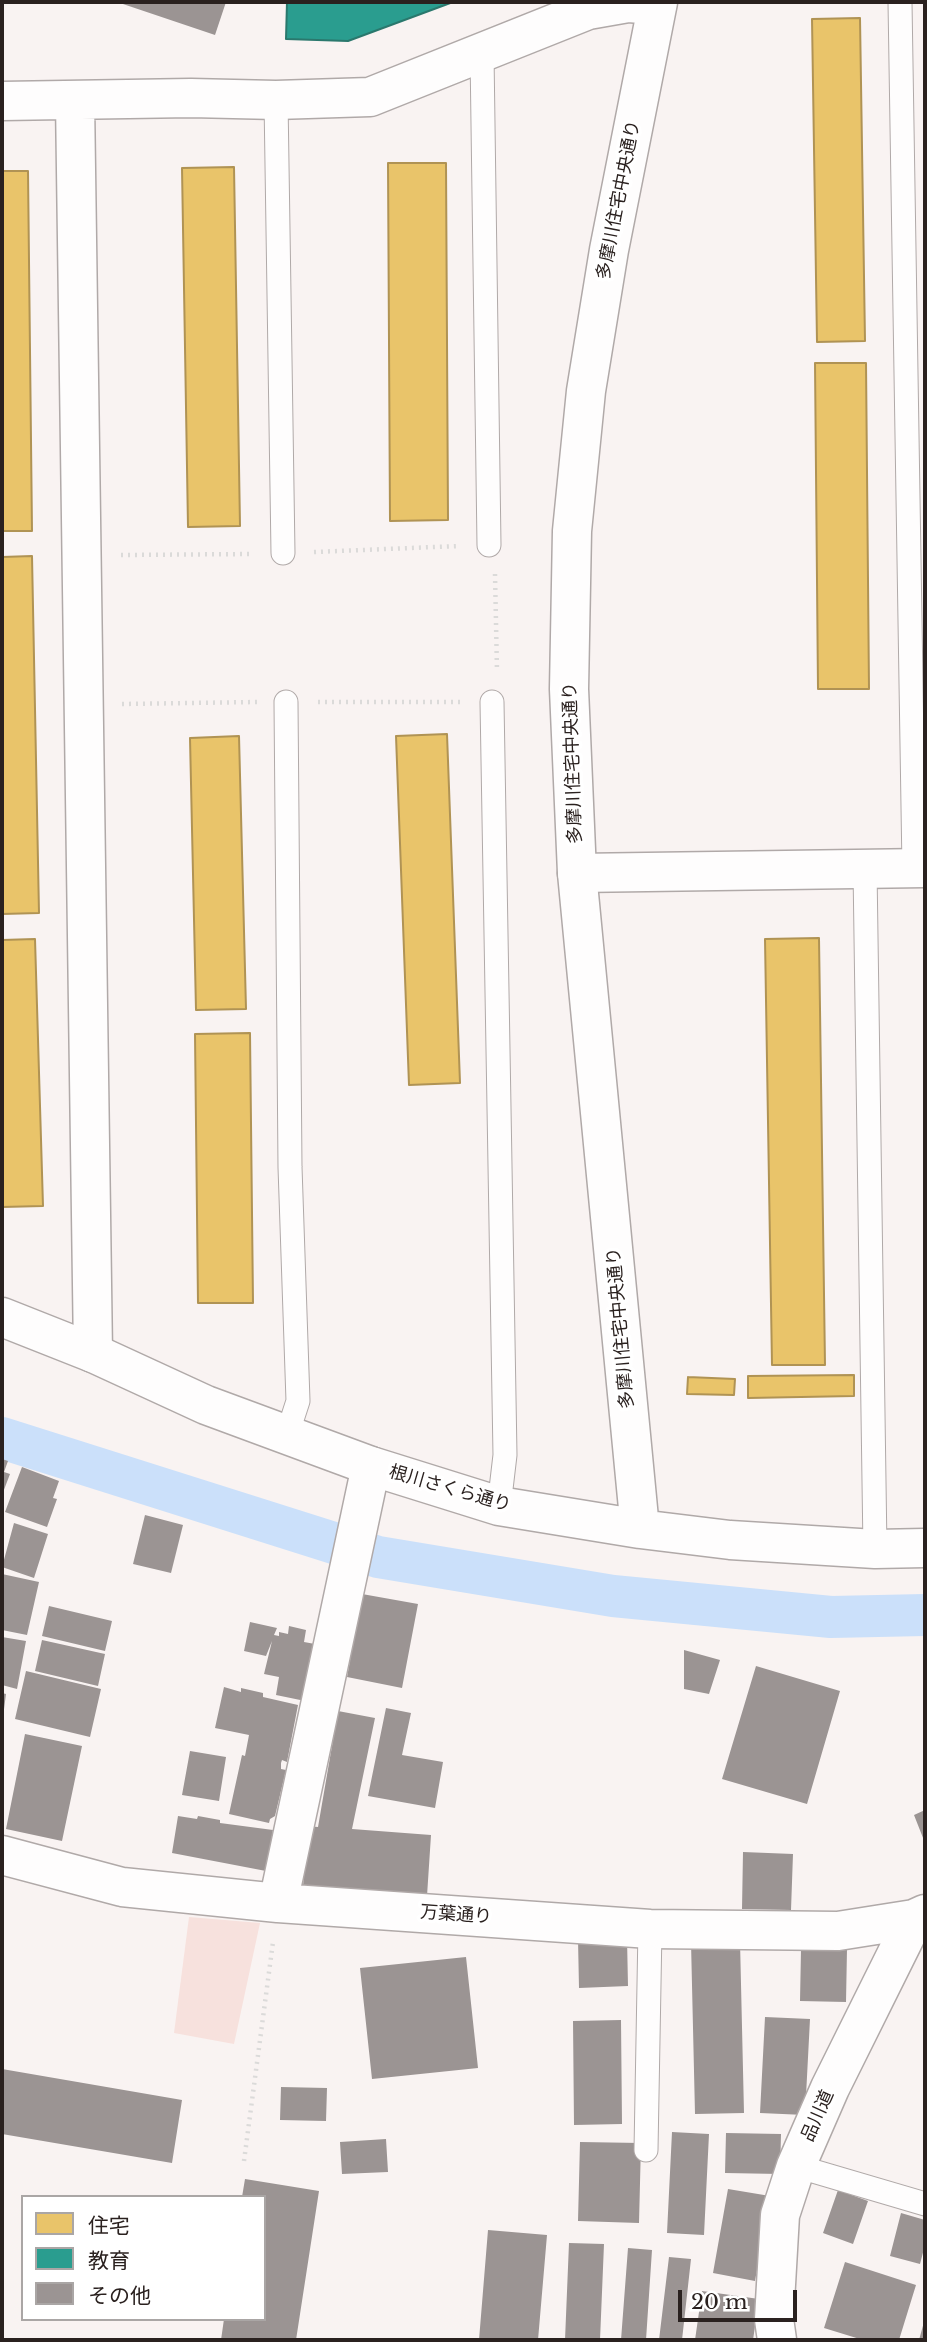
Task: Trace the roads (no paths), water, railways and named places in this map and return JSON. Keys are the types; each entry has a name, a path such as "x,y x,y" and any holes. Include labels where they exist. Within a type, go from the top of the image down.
{"street":[{"path":"2,101 370,97 588,10 628,3 658,3"},
{"name":"多摩川住宅中央通り","path":"640,1529 577,873 569,689 572,531 586,391 604,276 658,3"},
{"path":"75,100 93,1353"},
{"path":"577,873 919,868"},
{"name":"根川さくら通り","path":"2,1317 93,1353 206,1405 371,1466 499,1506 640,1529 730,1539 875,1549 925,1548"},
{"path":"278,1902 371,1466"},
{"name":"万葉通り","path":"2,1855 122,1887 278,1902 650,1929 838,1931 920,1917"},
{"name":"品川道","path":"777,2340 774,2319 780,2215 796,2166 830,2088 920,1917"}],"lane":[{"path":"900,2 919,868"},
{"path":"482,54 489,545"},
{"path":"276,100 283,553"},
{"path":"286,702 290,1167 298,1401 287,1435"},
{"path":"492,702 505,1455 499,1506"},
{"path":"865,869 875,1549"},
{"path":"646,2150 650,1929"},
{"path":"796,2166 925,2204"}],"waterway":[{"path":"2,1438 378,1557 613,1596 831,1617 925,1615"}]}
